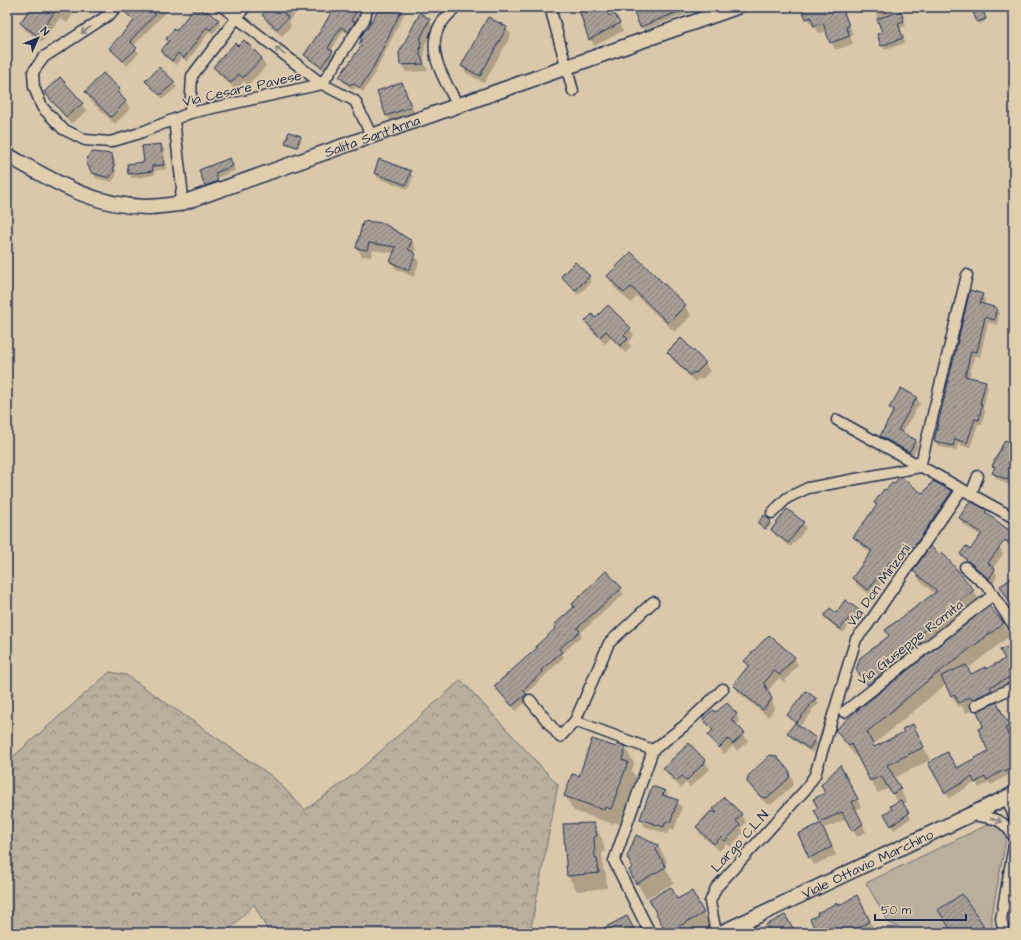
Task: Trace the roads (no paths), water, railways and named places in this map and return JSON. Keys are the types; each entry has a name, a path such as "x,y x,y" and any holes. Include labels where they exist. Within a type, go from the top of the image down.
{"street":[{"name":"Via Cesare Pavese","path":"116,7 110,14 44,58 33,72 34,87 42,107 63,129 68,132 85,140 110,142 190,113 322,84 355,101 372,137"},
{"path":"223,7 322,84 364,20 368,7"},
{"path":"190,113 192,76 245,7"},
{"path":"455,7 438,28 434,43 435,58 458,106"},
{"name":"Salita Sant'Anna","path":"7,155 84,196 114,203 146,207 179,204 736,7"},
{"path":"552,9 565,68 573,91"},
{"path":"174,120 182,188 179,204"},
{"path":"920,467 967,275"},
{"path":"837,420 1014,518"},
{"path":"772,513 787,498 808,488 920,467"},
{"name":"Via Don Minzoni","path":"815,775 856,639 868,626 978,476"},
{"path":"965,567 988,587 1014,626"},
{"name":"Via Giuseppe Romita","path":"844,712 993,595"},
{"path":"530,700 560,737 575,721 609,643 653,602"},
{"path":"976,705 1014,687"},
{"path":"650,933 614,861 653,750 684,726 723,689"},
{"path":"575,721 653,750"},
{"name":"Largo C.L.N.","path":"716,933 710,902 716,888 805,790 815,775"},
{"path":"1010,796 1014,817"},
{"name":"Viale Ottavio Marchino","path":"730,931 1010,796"},
{"path":"970,816 998,819 1008,827 1014,837"},
{"path":"1004,933 1002,919 1014,845"}]}
